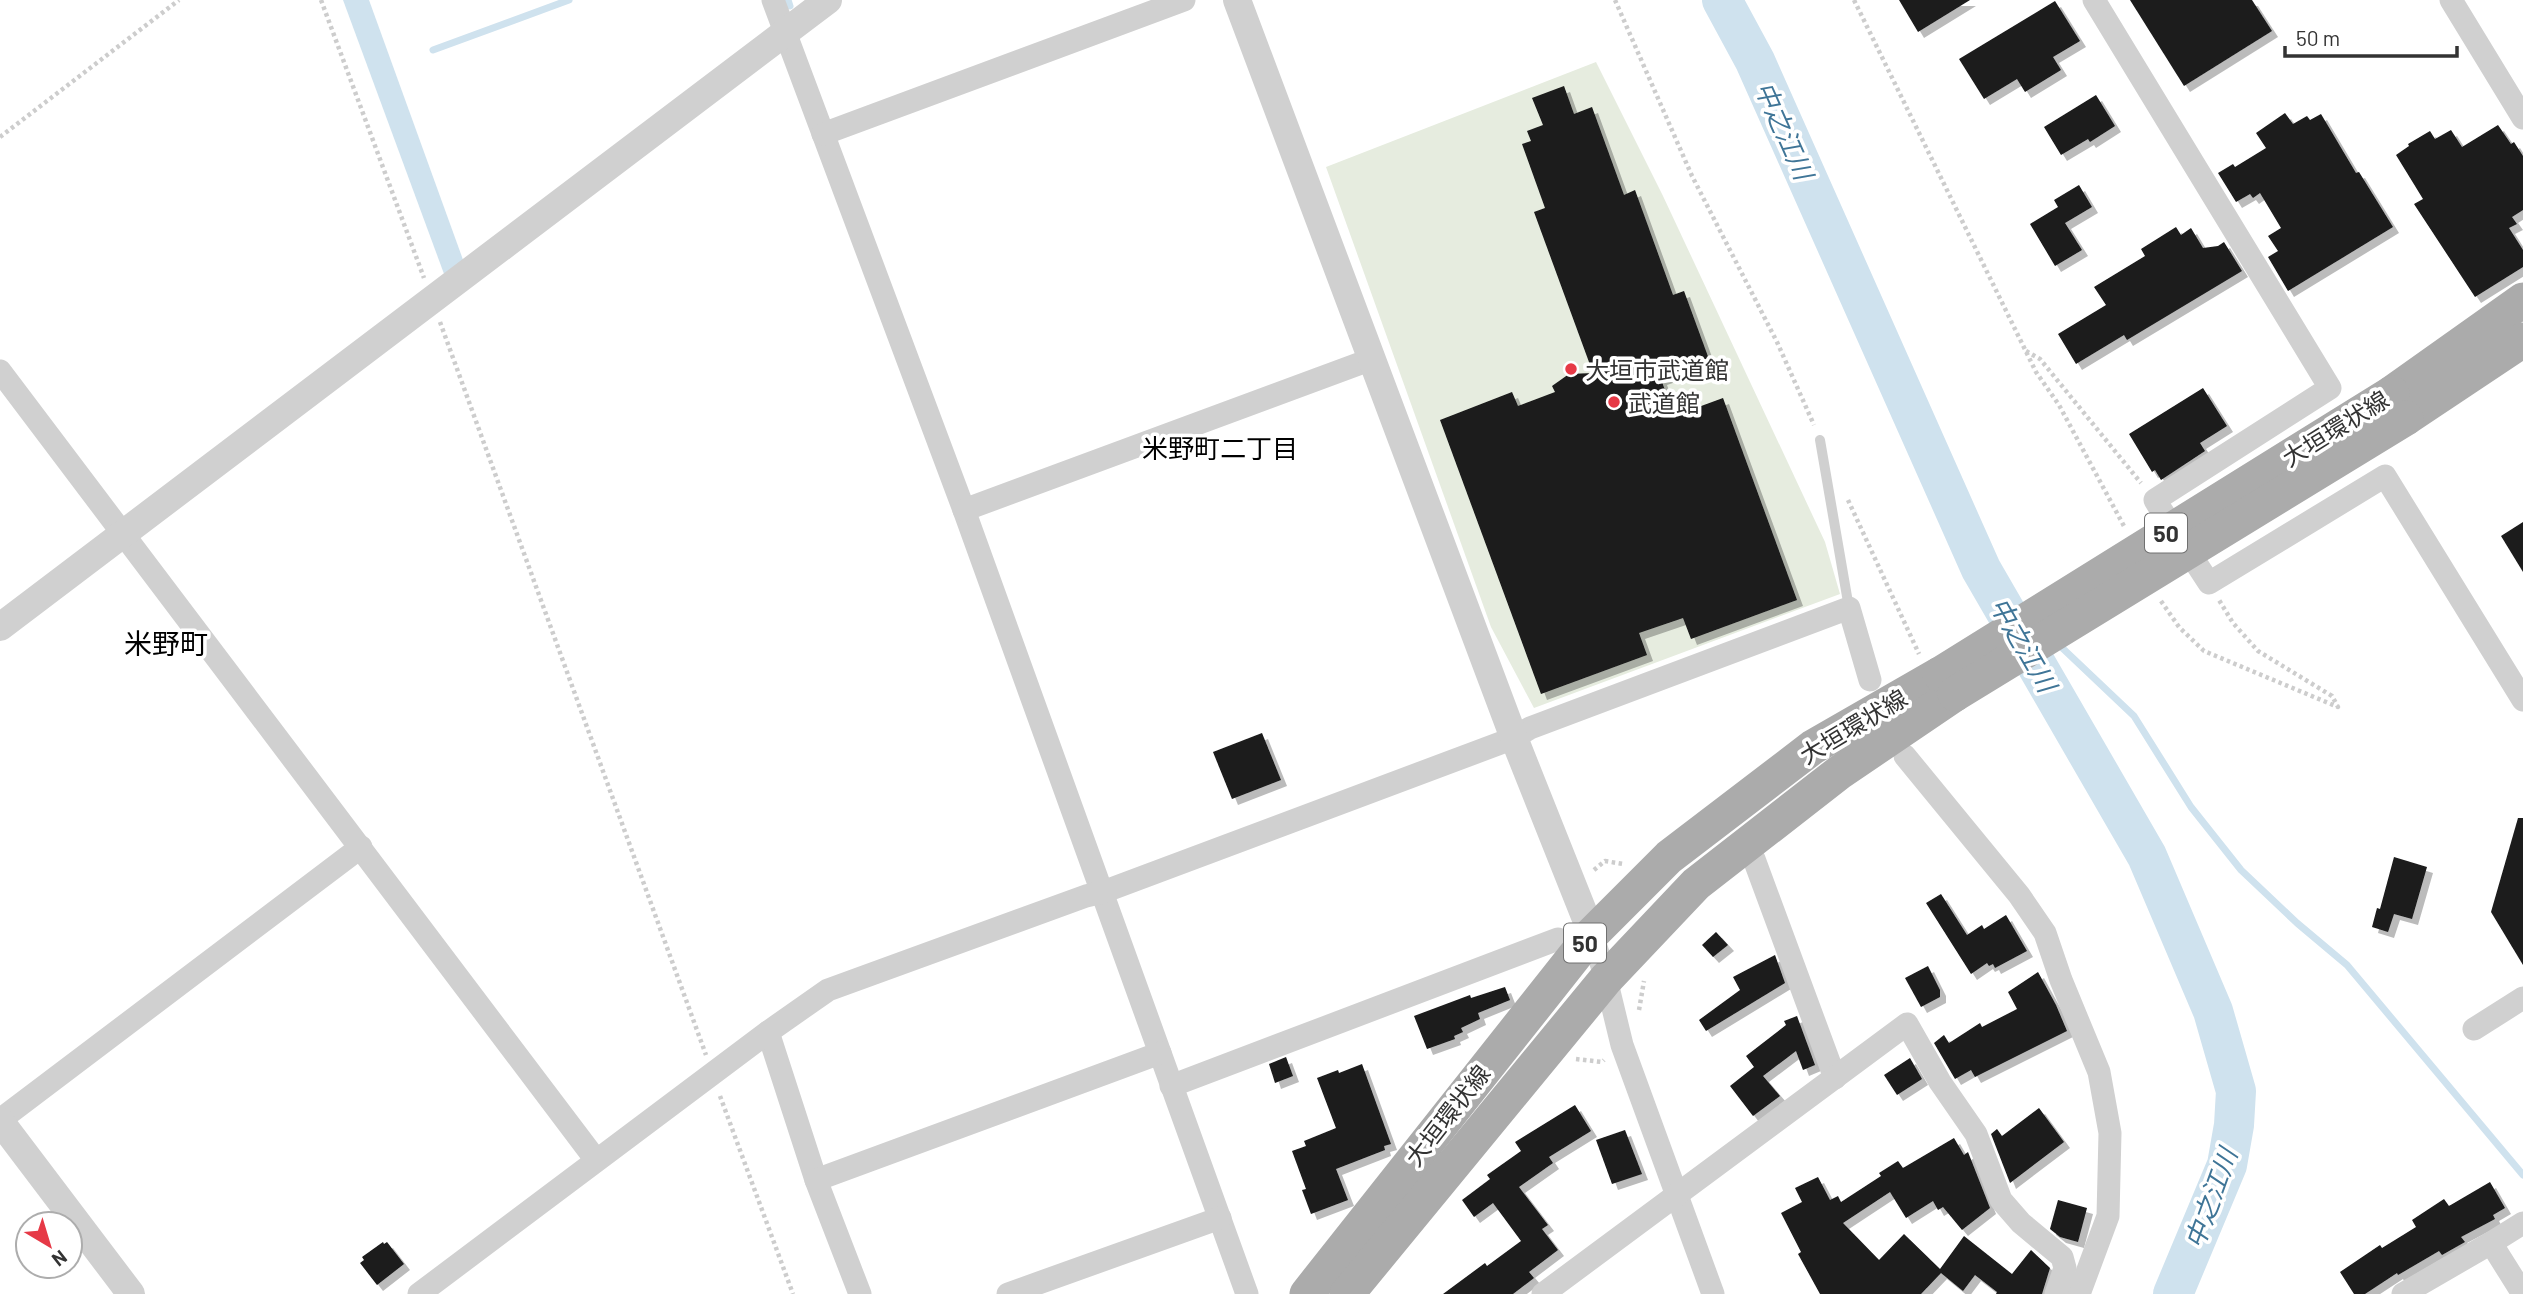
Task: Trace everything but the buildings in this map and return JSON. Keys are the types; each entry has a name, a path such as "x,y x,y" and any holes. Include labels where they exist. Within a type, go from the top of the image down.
{"main road":[{"name":"大垣環状線","path":"2399,405 2523,300"},
{"name":"大垣環状線","path":"1307,1294 1575,936 1669,857 1813,747 1939,677 2399,405 2523,340"},
{"name":"大垣環状線","path":"1347,1294 1606,979 1696,884 1840,772 1939,677"}],"street":[{"path":"773,0 964,510 1247,1294"},
{"path":"0,627 828,0"},
{"path":"823,134 1184,0"},
{"path":"1237,0 1514,738 1575,936 1606,979 1622,1045 1713,1294"},
{"path":"2094,0 2330,388 2155,500 2209,583 2385,475 2523,700"},
{"path":"2451,0 2523,118"},
{"path":"964,510 1372,359"},
{"path":"0,372 596,1160"},
{"path":"419,1294 718,1069 828,990 1086,895 1103,892 1514,738 1530,728 1849,608 1870,680"},
{"path":"1905,756 2020,895 2045,933 2061,980 2099,1072 2110,1133 2108,1216 2079,1294"},
{"path":"131,1294 0,1121 361,847"},
{"path":"1754,859 1835,1078"},
{"path":"1171,1086 1575,936"},
{"path":"2474,1029 2523,998"},
{"path":"1543,1294 1908,1024 1941,1082 1976,1134 2001,1200 2021,1223 2062,1257 2065,1268 2056,1294"},
{"path":"764,1035 860,1294"},
{"path":"816,1180 1160,1053"},
{"path":"1008,1294 1220,1218"},
{"path":"2403,1294 2523,1223"},
{"path":"2491,1243 2523,1294"}],"lane":[{"path":"1820,440 1849,608"}],"path":[{"path":"0,137 179,0"},
{"path":"321,0 436,296 718,1069 793,1294"},
{"path":"1615,0 1692,176 1777,342 1820,440"},
{"path":"1854,0 2036,372 2059,405 2129,535"},
{"path":"2026,351 2040,359 2155,500"},
{"path":"1847,497 1939,677"},
{"path":"2156,594 2179,627 2204,651 2338,707 2332,696 2258,651 2233,623 2209,583"},
{"path":"1571,1051 1576,1059 1602,1062 1607,1056"}],"shaded area":[{"name":"大垣市武道館","path":"1596,62 1663,196 1825,542 1840,594 1534,708 1491,627 1326,167"}],"water":[{"path":"343,0 369,0 466,268 447,282"}],"waterway":[{"path":"433,50 569,0"},
{"path":"788,0 790,6"},
{"name":"中之江川","path":"1722,0 1755,61 1981,569 2147,856 2213,1011 2236,1091 2234,1125 2227,1165 2173,1294"},
{"path":"1981,569 2024,611"},
{"path":"2057,643 2134,716 2191,807 2241,870 2347,965 2523,1175"}],"place":[{"name":"大垣市武道館","path":"1571,369"},
{"name":"武道館","path":"1614,402"}],"district":[{"name":"米野町二丁目","path":"1220,447"},
{"name":"米野町","path":"166,643"}]}
